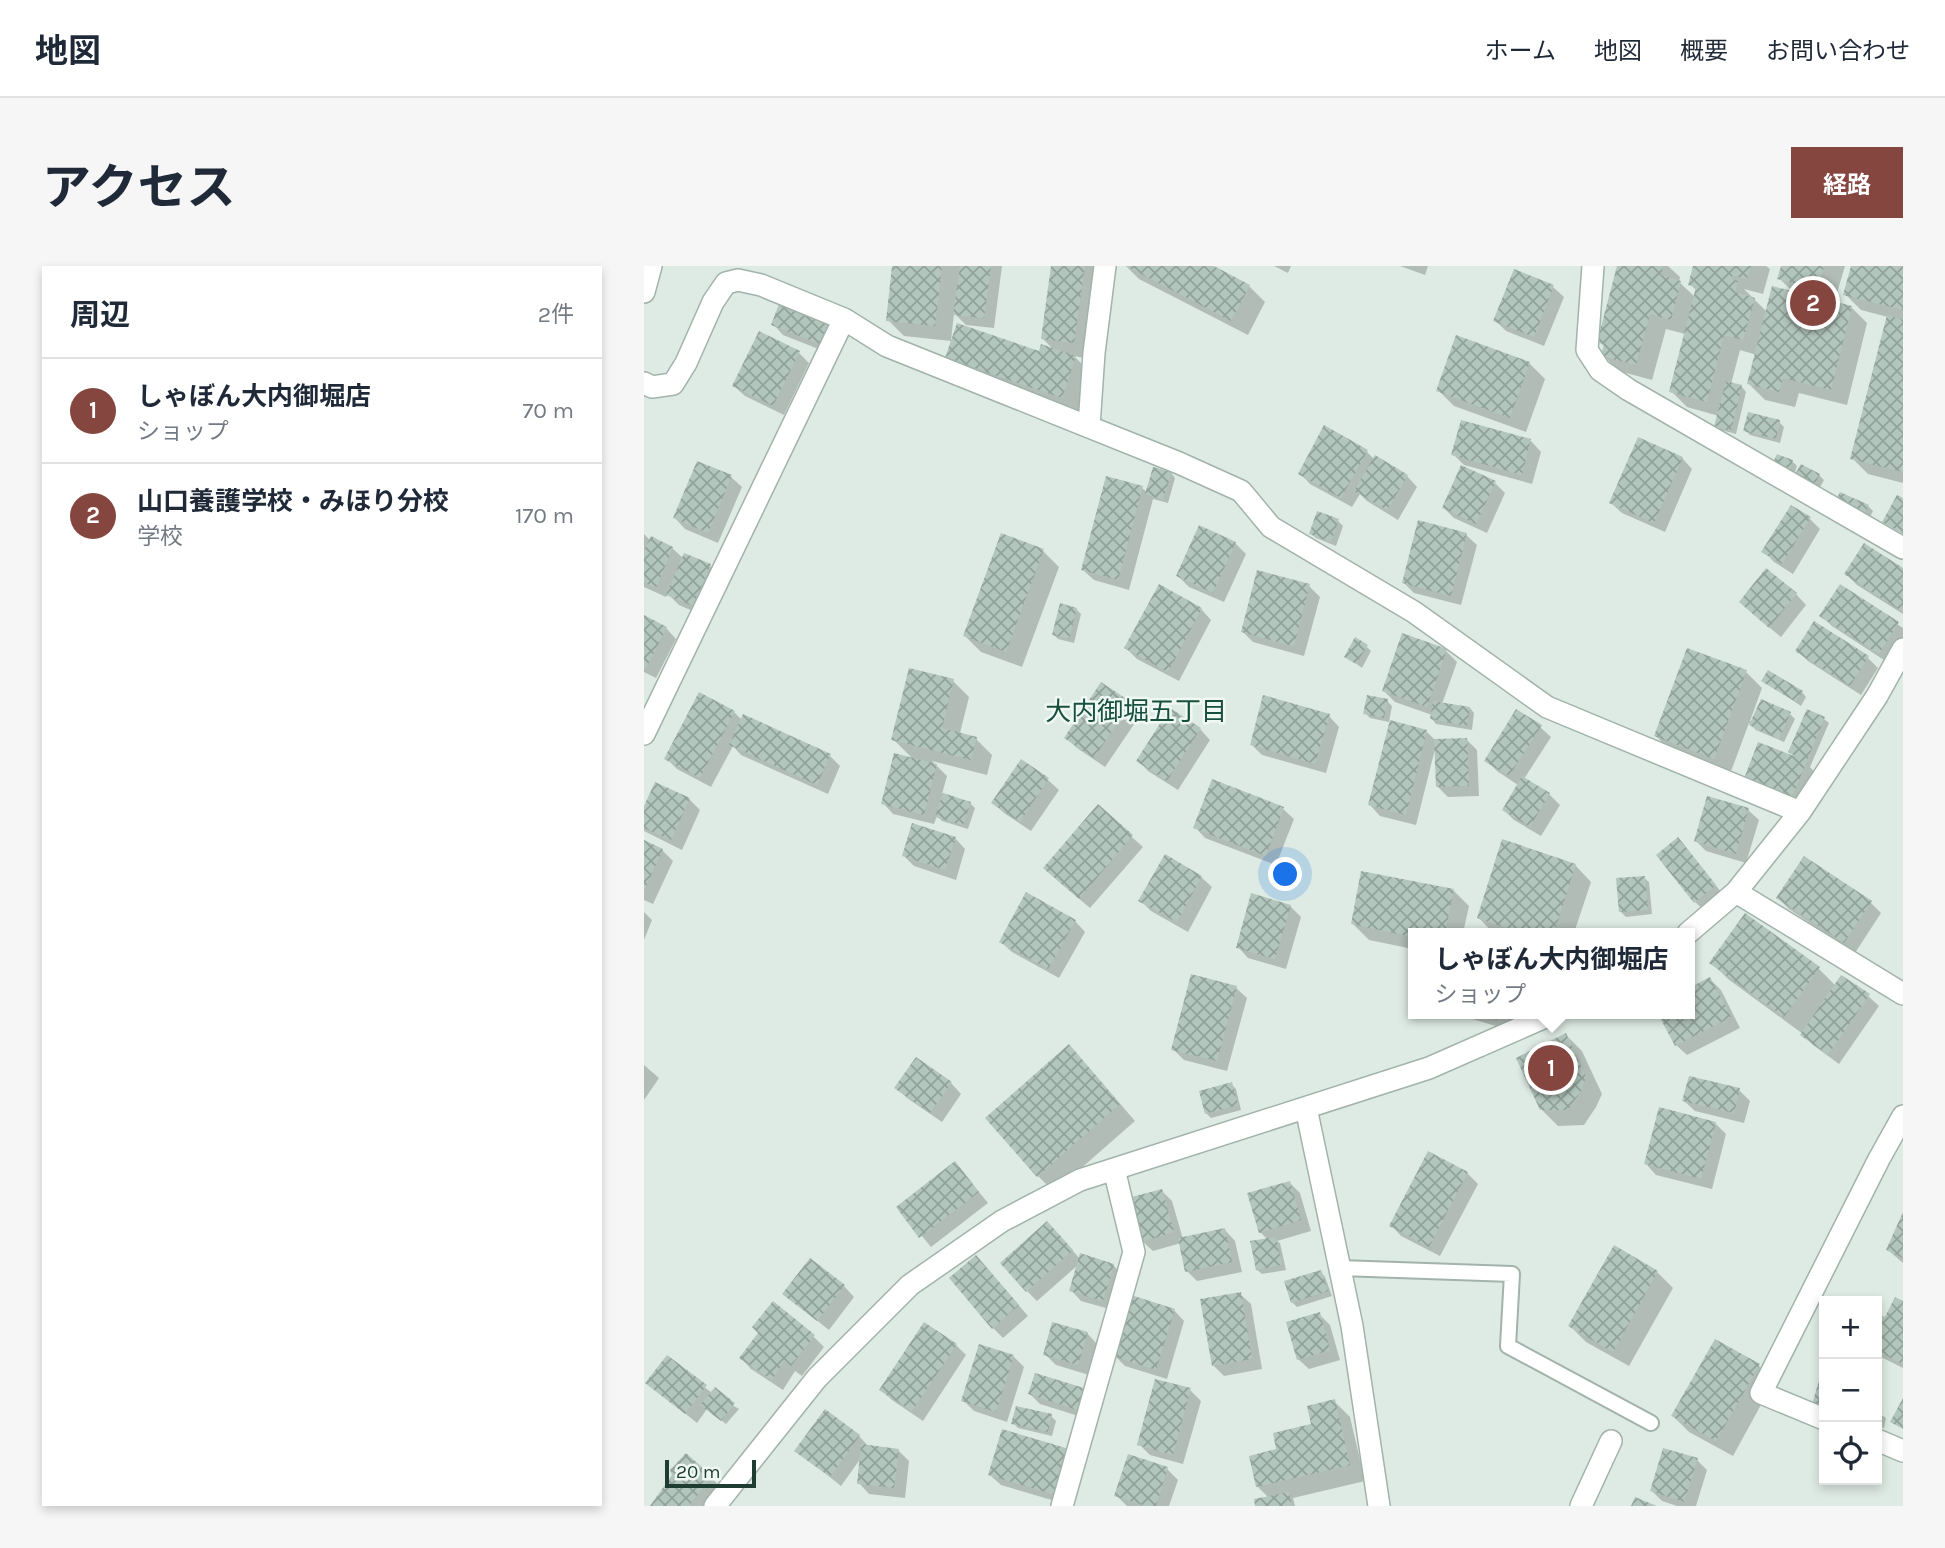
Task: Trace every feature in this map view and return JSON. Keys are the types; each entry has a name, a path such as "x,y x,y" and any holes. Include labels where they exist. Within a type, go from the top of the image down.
{"street":[{"path":"644,292 651,266"},
{"path":"1089,426 1094,353 1105,266"},
{"path":"1593,266 1587,351 1601,370 1629,390 1903,548"},
{"path":"644,383 652,387 673,384 686,363 713,302 726,283 738,279 761,285 844,319 887,346 1089,426 1241,491 1271,527 1414,612 1547,707 1800,812"},
{"path":"644,734 844,319"},
{"path":"1694,928 1737,892 1800,812 1877,696 1903,649"},
{"path":"1737,892 1903,994"},
{"path":"715,1506 817,1378 910,1285 1002,1221 1080,1180 1429,1068 1541,1019"},
{"path":"1306,1108 1352,1326 1379,1506"},
{"path":"1819,1417 1761,1393 1903,1116"},
{"path":"1062,1506 1134,1252 1114,1169"},
{"path":"1581,1506 1611,1441"},
{"path":"1882,1442 1903,1451"}],"lane":[{"path":"1339,1268 1512,1274 1507,1346 1651,1423"}],"building":[{"path":"892,266 942,266 935,326 886,321"},
{"path":"960,266 991,266 984,318 953,315"},
{"path":"1051,266 1085,266 1074,343 1041,339"},
{"path":"1126,266 1214,266 1250,285 1231,321"},
{"path":"1617,266 1663,266 1661,275 1681,281 1671,320 1650,314 1636,365 1601,356 1604,344 1597,342"},
{"path":"1693,266 1751,266 1747,279 1732,275 1731,279 1738,281 1735,292 1755,298 1743,340 1724,335 1707,402 1669,392 1696,287 1688,285"},
{"path":"1781,266 1824,266 1818,290 1777,279"},
{"path":"1851,266 1903,266 1903,310 1843,295"},
{"path":"1514,269 1554,285 1534,337 1493,321"},
{"path":"1772,286 1852,306 1831,390 1783,378 1779,392 1747,384"},
{"path":"779,304 834,326 825,346 771,325"},
{"path":"1887,315 1903,320 1903,472 1850,459"},
{"path":"957,323 1039,351 1041,344 1076,356 1062,398 945,358"},
{"path":"759,331 800,351 773,406 732,386"},
{"path":"1456,335 1530,362 1510,418 1436,391"},
{"path":"1726,381 1742,385 1731,431 1714,426"},
{"path":"1748,412 1780,420 1776,439 1743,431"},
{"path":"1461,420 1531,439 1522,475 1451,455"},
{"path":"1324,425 1368,450 1341,498 1298,474"},
{"path":"1638,437 1683,457 1654,523 1609,503"},
{"path":"1777,454 1793,460 1789,472 1772,465"},
{"path":"1375,455 1408,475 1387,510 1354,491"},
{"path":"697,461 732,475 708,533 673,518"},
{"path":"1801,464 1820,474 1814,486 1794,476"},
{"path":"1461,465 1496,481 1476,524 1442,508"},
{"path":"1153,467 1172,472 1163,500 1145,494"},
{"path":"1106,476 1143,486 1118,580 1081,570"},
{"path":"1840,492 1869,505 1864,515 1835,502"},
{"path":"1897,495 1903,498 1903,534 1882,522"},
{"path":"1791,505 1811,517 1782,564 1761,552"},
{"path":"1317,511 1339,519 1331,542 1309,534"},
{"path":"1418,520 1467,533 1451,596 1402,583"},
{"path":"1199,525 1236,542 1213,593 1176,576"},
{"path":"1001,533 1044,549 1006,652 963,636"},
{"path":"651,536 673,547 656,588 644,582 644,551"},
{"path":"1864,543 1903,568 1903,612 1844,574"},
{"path":"684,553 711,564 693,606 666,595"},
{"path":"1766,568 1797,593 1769,628 1739,602"},
{"path":"1257,570 1310,584 1294,646 1241,632"},
{"path":"1159,584 1202,608 1168,672 1124,648"},
{"path":"1840,584 1899,622 1879,654 1819,616"},
{"path":"1060,603 1077,608 1069,639 1052,635"},
{"path":"644,615 667,627 644,672"},
{"path":"1814,621 1869,656 1850,686 1795,651"},
{"path":"1402,633 1447,649 1427,707 1382,691"},
{"path":"1355,637 1368,645 1356,664 1344,657"},
{"path":"1687,648 1747,670 1714,759 1654,736"},
{"path":"909,668 954,679 942,728 977,737 971,760 891,740"},
{"path":"1768,670 1803,691 1796,702 1761,681"},
{"path":"1101,682 1131,702 1094,758 1064,738"},
{"path":"699,692 735,711 700,778 664,759"},
{"path":"1263,695 1330,714 1315,764 1250,745"},
{"path":"1367,695 1388,699 1384,718 1363,714"},
{"path":"1761,699 1791,712 1779,739 1749,725"},
{"path":"1433,701 1470,707 1467,726 1430,719"},
{"path":"1170,708 1201,728 1167,781 1136,761"},
{"path":"1516,709 1542,725 1509,776 1484,761"},
{"path":"1807,709 1825,717 1790,802 1742,784 1758,742 1799,758 1788,752"},
{"path":"743,714 831,754 817,785 729,745"},
{"path":"1390,720 1427,730 1406,815 1368,805"},
{"path":"1467,738 1469,786 1436,787 1434,739"},
{"path":"894,753 937,764 924,815 881,804"},
{"path":"1021,759 1049,778 1020,822 991,803"},
{"path":"1522,776 1550,793 1530,827 1502,810"},
{"path":"1212,779 1284,807 1266,856 1193,828"},
{"path":"655,782 690,798 671,840 644,828 644,806"},
{"path":"943,793 971,802 963,825 935,817"},
{"path":"1707,796 1749,808 1736,854 1694,841"},
{"path":"1098,804 1133,835 1079,899 1043,868"},
{"path":"912,823 956,837 945,870 902,856"},
{"path":"1678,837 1716,885 1694,903 1656,855"},
{"path":"1502,839 1576,864 1556,928 1506,928 1477,918"},
{"path":"644,840 663,849 644,891"},
{"path":"1165,854 1202,876 1177,922 1138,901"},
{"path":"1804,856 1872,901 1844,943 1776,898"},
{"path":"1361,871 1454,889 1446,928 1408,928 1408,936 1351,924"},
{"path":"1645,876 1648,910 1619,912 1616,878"},
{"path":"1026,892 1076,920 1048,969 999,942"},
{"path":"1251,893 1291,905 1275,959 1236,948"},
{"path":"1745,913 1820,967 1784,1017 1709,963"},
{"path":"1191,974 1237,986 1217,1061 1171,1050"},
{"path":"1841,975 1870,994 1828,1055 1800,1035"},
{"path":"1710,977 1731,1017 1675,1046 1661,1019 1695,1019 1695,985"},
{"path":"1566,1033 1586,1077 1581,1091 1568,1110 1540,1110 1516,1058"},
{"path":"1069,1044 1120,1104 1037,1177 985,1118"},
{"path":"916,1057 952,1082 930,1113 894,1088"},
{"path":"1689,1076 1740,1088 1734,1113 1682,1101"},
{"path":"1232,1082 1238,1105 1205,1114 1199,1091"},
{"path":"1659,1107 1716,1122 1701,1179 1644,1164"},
{"path":"1428,1151 1468,1172 1429,1247 1389,1226"},
{"path":"955,1161 979,1192 919,1238 896,1207"},
{"path":"1290,1181 1301,1220 1259,1233 1247,1193"},
{"path":"1162,1189 1174,1232 1141,1242 1128,1198"},
{"path":"1903,1212 1903,1258 1886,1250"},
{"path":"1047,1221 1073,1250 1026,1292 1000,1263"},
{"path":"1225,1228 1232,1262 1185,1272 1178,1238"},
{"path":"1276,1237 1282,1265 1256,1270 1250,1241"},
{"path":"1614,1245 1658,1271 1613,1352 1568,1326"},
{"path":"1080,1253 1114,1264 1103,1301 1069,1291"},
{"path":"976,1255 1019,1305 992,1329 949,1278"},
{"path":"810,1258 845,1285 817,1321 782,1294"},
{"path":"1321,1270 1328,1291 1291,1303 1284,1281"},
{"path":"1241,1292 1252,1359 1212,1366 1200,1299"},
{"path":"1131,1295 1175,1309 1156,1370 1113,1356"},
{"path":"1895,1297 1903,1301 1903,1364 1882,1354 1882,1316 1885,1317"},
{"path":"773,1301 815,1335 791,1366 784,1361 772,1380 739,1358 758,1333 752,1327"},
{"path":"1320,1312 1330,1350 1297,1360 1286,1322"},
{"path":"924,1322 957,1344 912,1411 879,1390"},
{"path":"1052,1322 1088,1332 1078,1365 1043,1355"},
{"path":"1715,1339 1760,1364 1716,1441 1671,1416"},
{"path":"979,1344 1014,1355 996,1412 961,1401"},
{"path":"667,1355 707,1385 685,1414 645,1383"},
{"path":"1035,1373 1084,1388 1077,1410 1028,1394"},
{"path":"1155,1379 1191,1388 1173,1455 1137,1445"},
{"path":"1819,1380 1819,1407 1812,1405"},
{"path":"715,1387 735,1403 721,1421 700,1405"},
{"path":"1903,1398 1903,1429 1890,1422"},
{"path":"1335,1399 1350,1465 1256,1487 1249,1456 1276,1449 1273,1433 1311,1424 1307,1406"},
{"path":"1016,1406 1052,1414 1048,1432 1011,1424"},
{"path":"825,1409 860,1435 830,1477 794,1451"},
{"path":"1002,1429 1076,1451 1062,1497 988,1475"},
{"path":"861,1444 899,1449 894,1488 857,1484"},
{"path":"1663,1448 1698,1458 1684,1502 1650,1491"},
{"path":"686,1453 712,1476 689,1506 650,1506 672,1475 670,1470"},
{"path":"1128,1454 1168,1467 1156,1506 1146,1506 1114,1496"},
{"path":"1289,1492 1292,1506 1255,1506 1254,1499"},
{"path":"1635,1497 1657,1506 1631,1506"}],"place":[{"name":"山口養護学校・みほり分校","path":"1813,303"},
{"name":"しゃぼん大内御堀店","path":"1551,1068"}],"district":[{"name":"大内御堀五丁目","path":"1136,711"}]}
